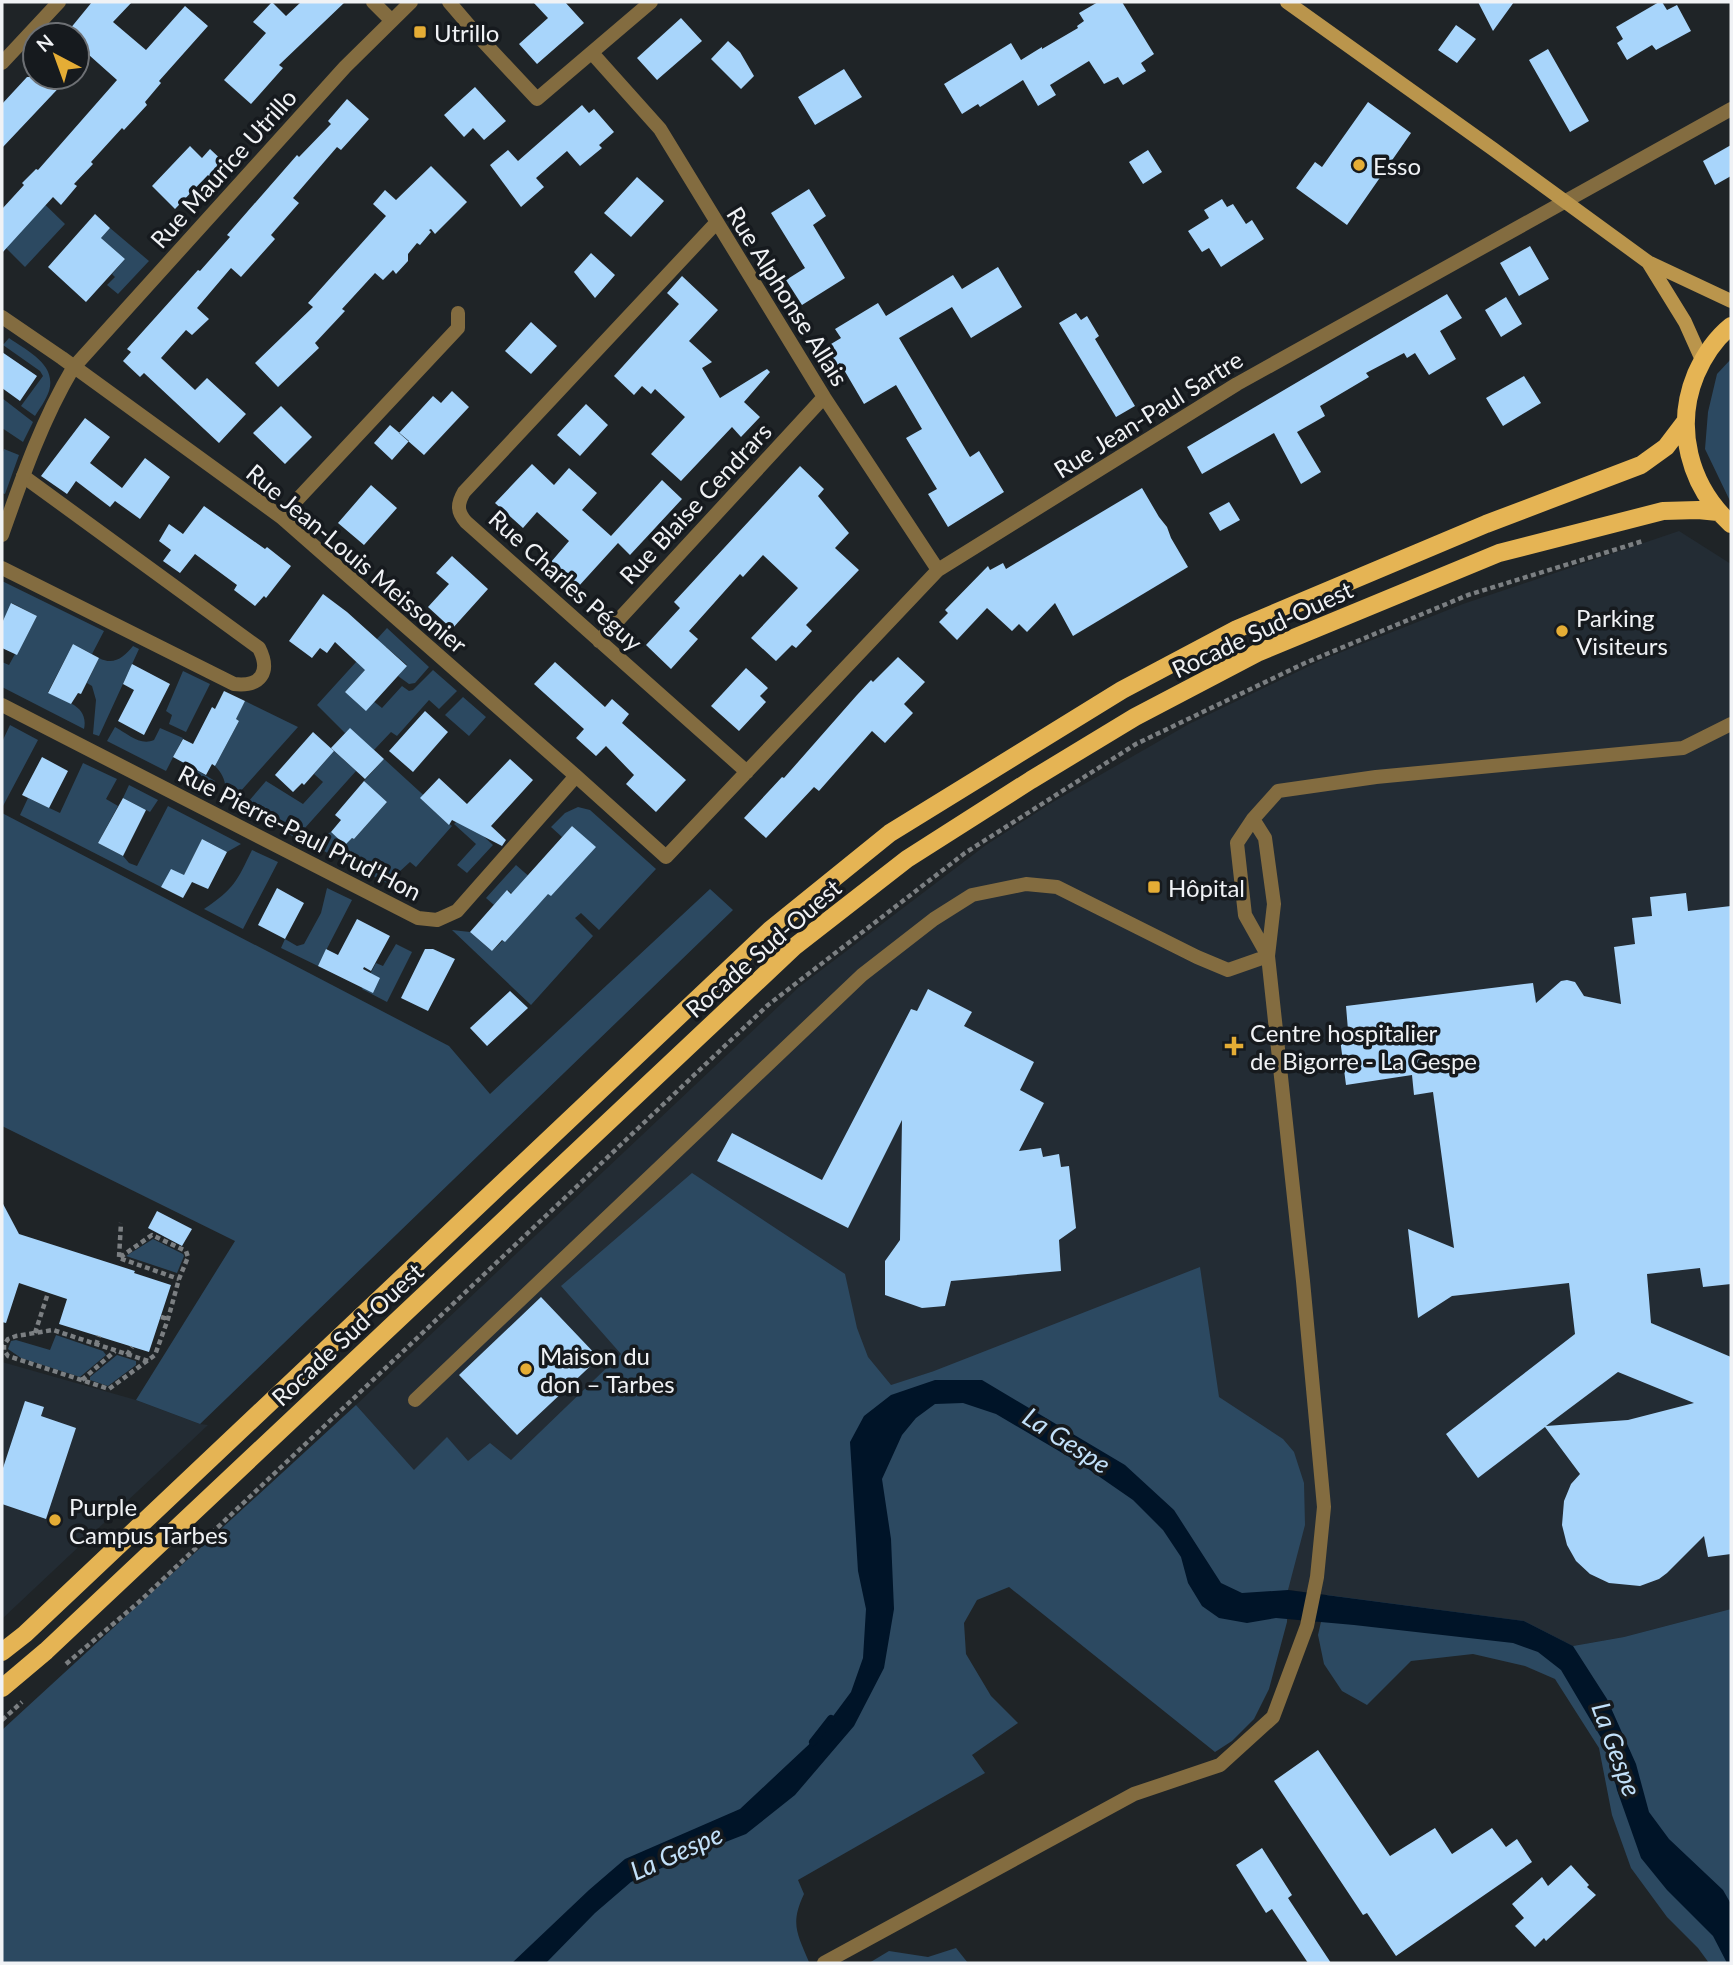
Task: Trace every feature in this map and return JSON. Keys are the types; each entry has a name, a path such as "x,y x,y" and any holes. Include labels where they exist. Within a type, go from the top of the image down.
{"main road":[{"path":"1287,2 1648,262 1731,300"},
{"path":"1648,262 1685,322 1702,360"},
{"path":"1725,518 1700,485 1688,454 1685,422 1690,390 1702,360 1723,332 1731,326"},
{"name":"Rocade Sud-Ouest","path":"2,1652 35,1624 770,930 890,833 1122,690 1237,629 1486,524 1641,465 1666,447 1685,422"},
{"name":"Rocade Sud-Ouest","path":"2,1688 46,1651 794,947 907,859 1135,717 1257,653 1499,553 1663,511 1698,510 1725,518"}],"street":[{"path":"2,64 59,2"},
{"path":"373,2 391,20"},
{"name":"Rue Maurice Utrillo","path":"2,535 51,408 73,368 345,67 411,2"},
{"path":"449,2 537,99 651,2"},
{"name":"Rue Alphonse Allais","path":"592,53 660,130 824,397 938,570"},
{"name":"Rue Jean-Paul Sartre","path":"666,857 938,570 1237,384 1731,109"},
{"name":"Rue Charles Péguy","path":"716,223 464,492 458,508 466,522 747,772"},
{"path":"281,517 458,328 458,313"},
{"name":"Rue Jean-Louis Meissonier","path":"2,317 281,517 666,857"},
{"name":"Rue Blaise Cendrars","path":"599,641 824,397"},
{"path":"2,568 234,684 246,685 257,681 263,674 265,665 259,648 23,476"},
{"name":"Rue Pierre-Paul Prud'Hon","path":"2,705 418,918 437,920 457,911 576,776"},
{"path":"1268,956 1245,915 1237,843 1253,819 1278,791 1376,777 1683,748 1731,724"},
{"path":"824,1963 1134,1794 1220,1765 1273,1717 1307,1626 1317,1577 1324,1507 1268,956 1275,904 1265,838 1253,819"},
{"path":"415,1400 862,975 934,919 972,895 1026,884 1057,887 1228,970 1268,956"}],"path":[{"path":"119,1258 121,1223"},
{"path":"119,1258 152,1235 186,1251 188,1257 155,1356 108,1390 8,1356 4,1350 8,1339 53,1331 148,1361"},
{"path":"119,1258 179,1279"},
{"path":"35,1333 48,1293"},
{"path":"160,1317 168,1319"},
{"path":"96,1345 99,1336"},
{"path":"127,1355 132,1347"},
{"path":"82,1380 115,1351"}],"shaded area":[{"path":"28,188 65,224 25,267 6,248"},
{"path":"110,228 149,261 118,294 107,285 115,277 112,274 125,259 101,238"},
{"path":"9,338 39,359 49,373 49,391 35,416 21,406 43,376 40,371 3,345"},
{"path":"1731,359 1731,503 1705,449 1708,412 1717,374"},
{"path":"2,398 33,422 23,442 2,428"},
{"path":"4,449 19,455 5,494 2,493"},
{"name":"Centre hospitalier de Bigorre - La Gespe","path":"1679,531 1731,564 1731,1609 1624,1637 1573,1646 1523,1621 1288,1590 1242,1593 934,1371 862,1395 480,1546 356,1405 799,987 986,845 1053,802 1189,724 1324,659 1463,604"},
{"path":"2,581 104,631 92,654 73,644 48,692 79,709 85,721 84,729 2,687 2,662 9,665 37,616 12,603 2,623"},
{"path":"387,628 429,667 415,683 409,684 398,676 407,665 386,647 345,692 372,700 382,708 402,686 409,691 413,690 433,670 457,691 439,709 429,700 397,736 391,732 374,750 350,729 345,733 317,705"},
{"path":"133,646 139,649 99,736 93,734 96,700 92,686 87,683 99,658 114,661"},
{"path":"183,671 210,684 186,732 169,724 172,715 166,711"},
{"path":"463,697 486,717 469,736 445,715"},
{"path":"245,701 298,727 230,803 222,799 224,781 215,766 239,721 236,719"},
{"path":"10,725 38,740 3,806 2,742"},
{"path":"115,727 144,741 154,740 160,728 183,738 166,771 107,741"},
{"path":"334,751 356,771 296,838 242,809 266,781 303,804 323,782 314,774"},
{"path":"384,759 431,802 442,818 452,826 416,867 410,862 387,883 308,843 331,832 345,844 354,839 387,802 364,781"},
{"path":"83,763 117,779 106,799 118,806 98,843 123,856 129,863 137,866 168,806 241,844 227,852 202,839 184,875 161,887 20,815 28,798 60,813"},
{"path":"185,763 215,781 213,795 177,777"},
{"path":"129,785 158,800 150,812 123,798"},
{"path":"578,807 590,810 656,869 599,930 581,913 575,918 593,936 531,1005 452,930 470,932 492,951 532,912 508,890 494,905 486,898 516,865 548,893 595,847 572,826 562,837 551,827 565,813"},
{"path":"2,813 449,1046 490,1094 710,889 733,910 200,1424 136,1400 235,1241 2,1126"},
{"path":"462,816 493,845 467,873 457,865 476,844 454,824"},
{"path":"252,850 278,862 243,929 204,909 234,884"},
{"path":"327,888 352,900 318,966 281,948 285,939 297,946 304,944 321,913"},
{"path":"396,944 412,952 387,1002 362,989 376,963 383,966"},
{"path":"692,1173 845,1274 857,1328 868,1357 891,1385 934,1371 1200,1267 1219,1397 1283,1439 1294,1452 1304,1483 1305,1525 1288,1590 1287,1622 1269,1689 1254,1719 1232,1741 1215,1752 1009,1587 977,1600 964,1623 966,1654 991,1696 1018,1723 972,1755 985,1773 798,1880 804,1894 796,1921 809,1962 807,1963 2,1963 2,1730 356,1405 414,1470 447,1437 468,1461 490,1443 511,1460 621,1354 561,1286"},
{"path":"153,1239 183,1254 177,1273 126,1256"},
{"path":"56,1335 103,1351 106,1355 80,1377 21,1358 8,1349 11,1341 16,1340 50,1350"},
{"path":"117,1355 136,1361 136,1365 108,1386 90,1380 90,1377"},
{"name":"Purple Campus Tarbes","path":"2,1362 136,1400 208,1425 2,1619"},
{"path":"1327,1595 1524,1621 1573,1646 1624,1637 1731,1609 1731,1963 1709,1963 1667,1917 1631,1868 1612,1815 1599,1748 1555,1679 1525,1666 1473,1654 1411,1661 1367,1705 1342,1691 1324,1664 1318,1635"},
{"path":"956,1948 968,1963 869,1963 889,1951 928,1957"}],"water":[{"path":"935,1380 982,1380 1125,1465 1174,1510 1221,1583 1242,1593 1288,1590 1524,1621 1573,1646 1607,1699 1636,1764 1649,1812 1669,1839 1723,1890 1731,1904 1731,1963 1727,1963 1713,1936 1667,1890 1641,1858 1617,1790 1606,1746 1561,1670 1538,1652 1513,1643 1354,1625 1276,1618 1247,1623 1219,1618 1202,1606 1188,1583 1181,1557 1163,1530 1133,1500 1081,1464 996,1414 963,1403 935,1404 916,1418 902,1435 882,1479 891,1539 894,1609 884,1668 854,1726 795,1795 746,1834 631,1882 595,1913 546,1963 512,1963 625,1859 740,1809 819,1735 851,1692 863,1658 866,1609 858,1571 850,1442 864,1416 891,1395"}],"building":[{"path":"92,2 132,2 113,22 146,50 185,6 208,26 159,81 161,83 145,102 147,105 91,162 93,164 74,184 77,186 61,205 53,197 2,253 2,209 24,185 22,183 38,170 117,80 91,57 91,21 76,21"},
{"path":"272,2 286,16 301,2 345,2 279,65 283,68 251,104 224,80 266,33 253,22"},
{"path":"533,2 565,2 584,23 537,64 519,44 548,18"},
{"path":"1098,2 1122,2 1154,54 1141,63 1146,71 1123,85 1118,77 1104,84 1089,61 1050,85 1056,95 1038,106 1023,80 980,107 978,104 962,114 944,84 1011,43 1021,60 1042,49 1078,28 1084,21 1079,13"},
{"path":"1478,2 1514,2 1493,31"},
{"path":"1662,2 1667,10 1677,5 1691,31 1656,50 1652,45 1627,60 1617,43 1623,39 1616,27"},
{"path":"681,18 702,41 657,80 637,58"},
{"path":"1456,25 1476,39 1457,63 1438,50"},
{"path":"728,41 740,52 754,76 741,89 711,59"},
{"path":"1548,49 1589,121 1570,132 1529,60"},
{"path":"844,69 862,97 815,125 798,97"},
{"path":"21,83 21,91 56,91 2,148 2,104"},
{"path":"475,87 506,121 484,140 473,128 464,137 444,115"},
{"path":"347,99 369,119 341,150 337,147 293,198 299,203 271,235 275,239 241,277 231,268 197,308 209,319 192,335 186,330 161,358 195,390 207,378 246,414 219,443 144,373 140,377 123,361 131,352 127,349 230,237 227,235 297,155 299,157 331,124 328,121"},
{"path":"1368,102 1411,133 1347,225 1296,188 1315,162 1322,167"},
{"path":"582,105 589,113 594,109 614,132 599,145 602,148 580,166 567,151 536,178 544,187 521,207 490,165 508,150 518,161"},
{"path":"1731,145 1731,176 1715,185 1703,161"},
{"path":"190,146 202,158 210,149 228,166 214,181 208,175 175,209 152,186"},
{"path":"1148,150 1162,172 1143,184 1129,162"},
{"path":"431,166 467,202 435,234 429,230 431,232 420,245 417,243 408,254 408,261 396,274 393,270 383,280 375,273 315,343 319,348 278,387 255,363 313,307 308,303 386,216 373,204 385,190 396,200"},
{"path":"637,177 664,201 631,237 604,213"},
{"path":"809,189 826,216 813,225 845,278 802,305 786,280 805,268 771,213"},
{"path":"1222,199 1227,207 1233,204 1246,224 1252,220 1264,239 1221,267 1209,248 1202,252 1188,231 1209,218 1204,210"},
{"path":"95,214 110,228 101,238 125,259 86,302 48,267"},
{"path":"1530,246 1549,279 1519,296 1500,263"},
{"path":"591,253 615,275 595,298 574,272"},
{"path":"998,267 1022,307 971,338 952,307 899,338 970,457 979,451 1004,492 948,527 928,494 937,489 906,438 922,429 896,385 864,404 840,363 837,365 826,347 841,338 835,329 878,303 886,316 953,275 962,289"},
{"path":"682,276 718,310 689,341 712,362 702,368 720,398 767,369 770,372 744,402 760,417 741,437 732,427 681,481 651,454 685,417 655,389 651,394 642,386 634,395 614,376 679,304 667,293"},
{"path":"1447,294 1462,318 1440,331 1456,359 1429,375 1415,353 1407,358 1404,353 1366,373 1369,377 1320,406 1325,416 1297,432 1321,472 1301,484 1274,433 1202,474 1187,447"},
{"path":"1506,297 1522,324 1501,337 1485,310"},
{"path":"1076,313 1081,320 1087,316 1099,336 1095,339 1135,406 1116,417 1059,323"},
{"path":"531,322 557,346 531,374 505,351"},
{"path":"2,352 37,376 20,401 2,388"},
{"path":"1524,376 1541,403 1503,426 1486,398"},
{"path":"452,391 469,407 424,455 399,433 433,396 441,403"},
{"path":"586,404 608,425 580,456 557,435"},
{"path":"281,406 312,437 285,464 253,433"},
{"path":"85,418 110,437 90,463 122,488 145,458 170,477 140,519 115,501 110,507 76,481 67,494 41,476"},
{"path":"390,425 409,441 392,460 374,443"},
{"path":"532,464 554,485 569,468 597,493 582,510 611,536 662,480 682,499 630,555 618,543 578,587 551,562 569,541 537,512 523,528 495,503"},
{"path":"800,466 824,489 818,496 849,533 835,548 859,570 806,625 812,631 796,648 792,645 776,661 751,638 798,588 763,555 743,577 740,574 689,631 698,639 671,669 646,645 680,608 674,602"},
{"path":"371,485 397,508 364,545 338,523"},
{"path":"1142,488 1188,567 1073,636 1055,603 1027,632 1019,624 1012,631 987,608 957,640 939,622 948,613 945,610 988,566 990,570 1003,563 1006,569"},
{"path":"1229,502 1240,520 1220,531 1209,513"},
{"path":"204,506 291,566 266,598 264,596 255,606 234,590 237,585 195,554 180,573 163,561 171,550 159,541 169,524 183,534"},
{"path":"452,556 488,589 452,629 428,607 449,584 436,573"},
{"path":"323,594 407,666 366,711 345,692 365,670 335,642 327,653 320,648 312,658 289,641"},
{"path":"11,603 37,616 17,655 2,648 2,623"},
{"path":"73,644 99,658 81,694 78,693 71,704 48,693"},
{"path":"898,657 925,682 904,704 913,713 885,743 872,731 819,791 814,787 766,838 744,818 782,777 784,778 871,680 873,682"},
{"path":"555,662 605,707 612,699 629,714 622,723 686,780 656,812 626,784 634,775 606,746 596,756 576,738 584,729 534,684"},
{"path":"132,664 170,684 144,735 118,721 134,690 123,684"},
{"path":"746,668 768,688 760,696 766,702 739,731 711,706"},
{"path":"224,691 245,701 236,719 239,721 215,766 212,764 206,775 173,757 183,739 193,744 212,707 215,709"},
{"path":"425,711 448,732 413,772 389,751"},
{"path":"350,728 384,759 365,779 331,748"},
{"path":"313,732 334,751 304,785 302,783 293,792 275,775"},
{"path":"42,757 68,771 49,808 22,795"},
{"path":"510,759 533,780 491,826 506,840 502,846 452,820 449,825 420,798 439,778 467,804"},
{"path":"364,781 387,802 354,839 345,845 331,832 341,820 335,815"},
{"path":"123,798 146,810 123,856 98,843"},
{"path":"572,826 596,847 551,896 548,894 505,942 502,940 492,951 470,932 507,890 511,894"},
{"path":"202,839 227,852 208,889 192,882 183,898 161,887 171,869 184,875"},
{"path":"277,888 304,903 285,939 258,925"},
{"path":"1686,893 1688,911 1731,906 1731,1284 1703,1287 1700,1268 1647,1274 1651,1323 1731,1357 1731,1554 1708,1557 1704,1536 1667,1573 1640,1586 1609,1583 1590,1574 1576,1561 1567,1545 1562,1525 1564,1501 1571,1484 1580,1474 1545,1427 1478,1478 1446,1434 1575,1334 1569,1283 1452,1296 1418,1318 1408,1229 1454,1248 1433,1092 1414,1095 1412,1075 1346,1085 1339,1031 1348,1030 1346,1006 1533,983 1536,1003 1561,981 1567,980 1575,982 1584,996 1621,1004 1614,947 1635,944 1632,918 1652,916 1650,897","holes":["1618,1372 1694,1403 1628,1420 1546,1426"]},
{"path":"357,919 390,936 371,971 364,967 363,969 380,978 373,993 318,966 326,949 338,955"},
{"path":"425,949 433,949 455,959 428,1011 401,998"},
{"path":"928,989 972,1012 964,1026 1034,1062 1020,1090 1044,1103 1019,1151 1041,1148 1043,1157 1059,1154 1061,1167 1069,1166 1076,1228 1059,1240 1061,1271 951,1281 945,1306 922,1308 885,1295 885,1261 900,1240 902,1120 848,1228 717,1161 732,1133 822,1180 911,1009 917,1011"},
{"path":"510,991 528,1008 487,1046 470,1028"},
{"path":"2,1202 19,1234 171,1285 149,1352 59,1324 67,1299 19,1283 6,1323 2,1322"},
{"path":"157,1211 192,1229 182,1246 148,1228"},
{"name":"Maison du don – Tarbes","path":"541,1297 599,1358 517,1435 459,1375"},
{"path":"25,1401 44,1407 41,1416 76,1428 46,1519 2,1504 2,1471"},
{"path":"1318,1750 1390,1856 1435,1828 1452,1854 1492,1828 1506,1847 1517,1839 1532,1862 1396,1956 1367,1913 1363,1915 1274,1781"},
{"path":"1262,1848 1292,1895 1288,1898 1331,1963 1308,1963 1272,1909 1266,1913 1236,1865"},
{"path":"1571,1865 1596,1895 1546,1941 1544,1938 1535,1947 1515,1926 1524,1918 1512,1904 1542,1877 1548,1886"}],"waterway":[{"name":"La Gespe","path":"813,1742 831,1719"}],"place":[{"name":"Utrillo","path":"420,32"},
{"name":"Esso","path":"1359,165"},
{"name":"Parking Visiteurs","path":"1562,631"},
{"name":"Hôpital","path":"1154,887"},
{"name":"Centre hospitalier de Bigorre - La Gespe","path":"1234,1046"},
{"name":"Maison du don – Tarbes","path":"526,1369"},
{"name":"Purple Campus Tarbes","path":"55,1520"}]}
